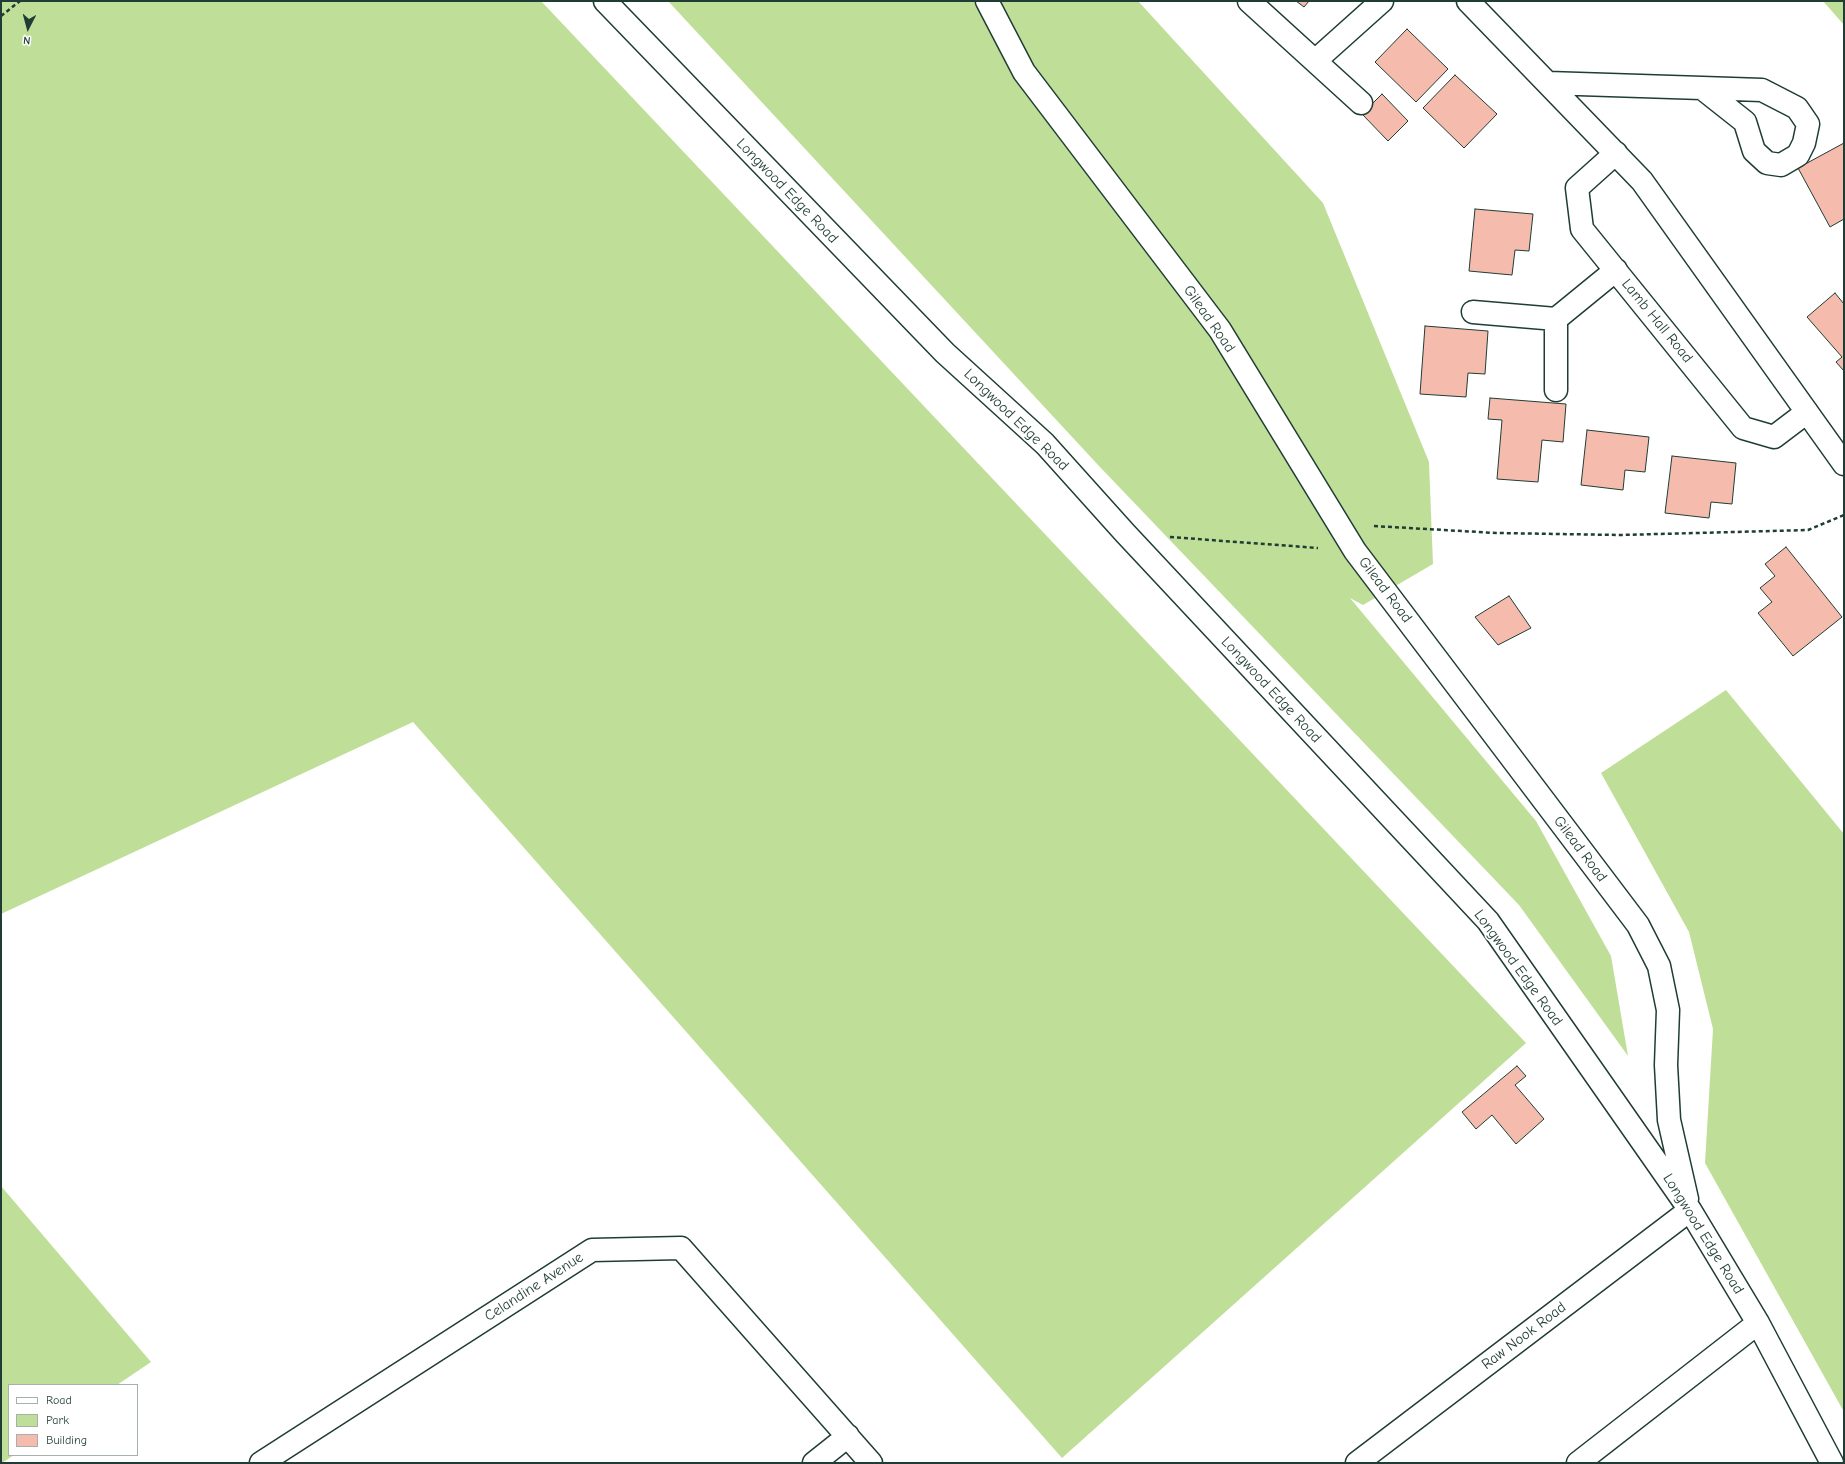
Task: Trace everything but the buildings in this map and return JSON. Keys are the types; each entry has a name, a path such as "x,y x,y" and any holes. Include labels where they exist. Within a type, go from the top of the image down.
{"street":[{"name":"Longwood Edge Road","path":"605,1 945,353 1045,444 1124,533 1488,921 1690,1210 1758,1323 1832,1463"},
{"name":"Gilead Road","path":"986,1 1024,72 1220,330 1339,523 1354,550 1638,926 1659,966 1668,1010 1666,1065 1669,1120 1690,1210"},
{"path":"1249,1 1361,102"},
{"path":"1316,61 1382,1"},
{"path":"1468,1 1642,181 1844,464"},
{"path":"1548,83 1702,88 1762,90 1797,108 1808,124 1804,143 1798,155 1781,165 1768,163 1754,151 1745,122 1702,88"},
{"name":"Lamb Hall Road","path":"1616,153 1577,188 1582,229 1743,428 1774,437 1807,412"},
{"path":"1473,312 1556,319 1616,270"},
{"path":"1556,319 1556,390"},
{"name":"Raw Nook Road","path":"1357,1463 1690,1210"},
{"name":"Celandine Avenue","path":"261,1463 592,1250 681,1248 871,1463"},
{"path":"1578,1463 1758,1323"},
{"path":"814,1463 848,1436"}],"path":[{"path":"1,16 20,1"},
{"path":"1339,523 1496,533 1621,535 1808,530 1844,515"},
{"path":"1124,533 1354,550"}],"green space":[{"path":"1,1 541,1 1526,1043 1062,1458 413,722 1,914"},
{"path":"668,1 1138,1 1323,203 1429,462 1433,564 1363,605 1350,598 1536,821 1611,956 1628,1056 1519,905 1099,466"},
{"path":"1823,1 1844,1 1844,25"},
{"path":"1726,690 1844,834 1844,1412 1705,1163 1713,1029 1689,932 1601,773"},
{"path":"1,1186 151,1362 118,1384 8,1384 8,1456 12,1456 2,1463"}]}
